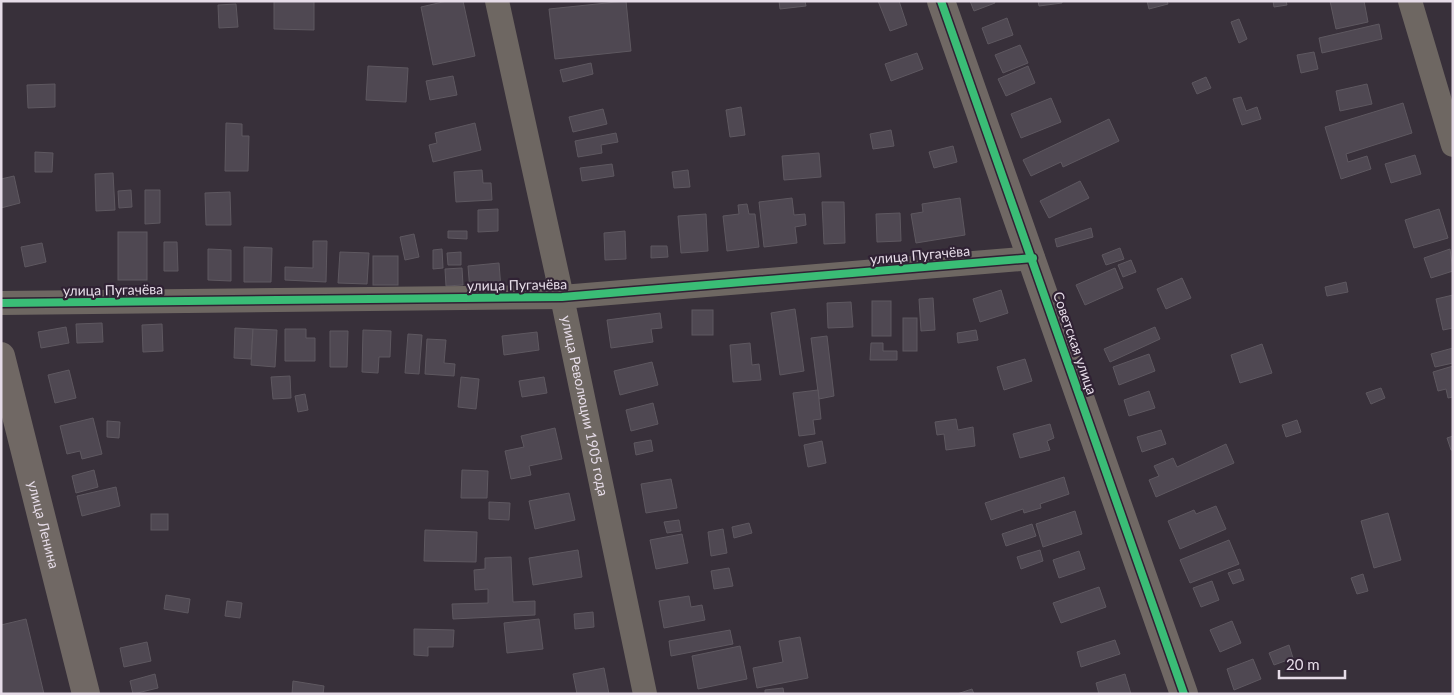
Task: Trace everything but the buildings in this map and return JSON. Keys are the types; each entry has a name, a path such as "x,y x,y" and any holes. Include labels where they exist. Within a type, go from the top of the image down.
{"street":[{"name":"улица Революции 1905 года","path":"496,1 562,297 645,694"},
{"name":"Советская улица","path":"941,1 1033,258 1184,694"},
{"path":"1410,1 1453,145"},
{"name":"улица Пугачёва","path":"1,303 562,297 1033,258"},
{"name":"улица Ленина","path":"1,356 86,694"}],"cycle path":[{"path":"941,1 1184,694"},
{"path":"1,303 562,297 1033,258"}]}
